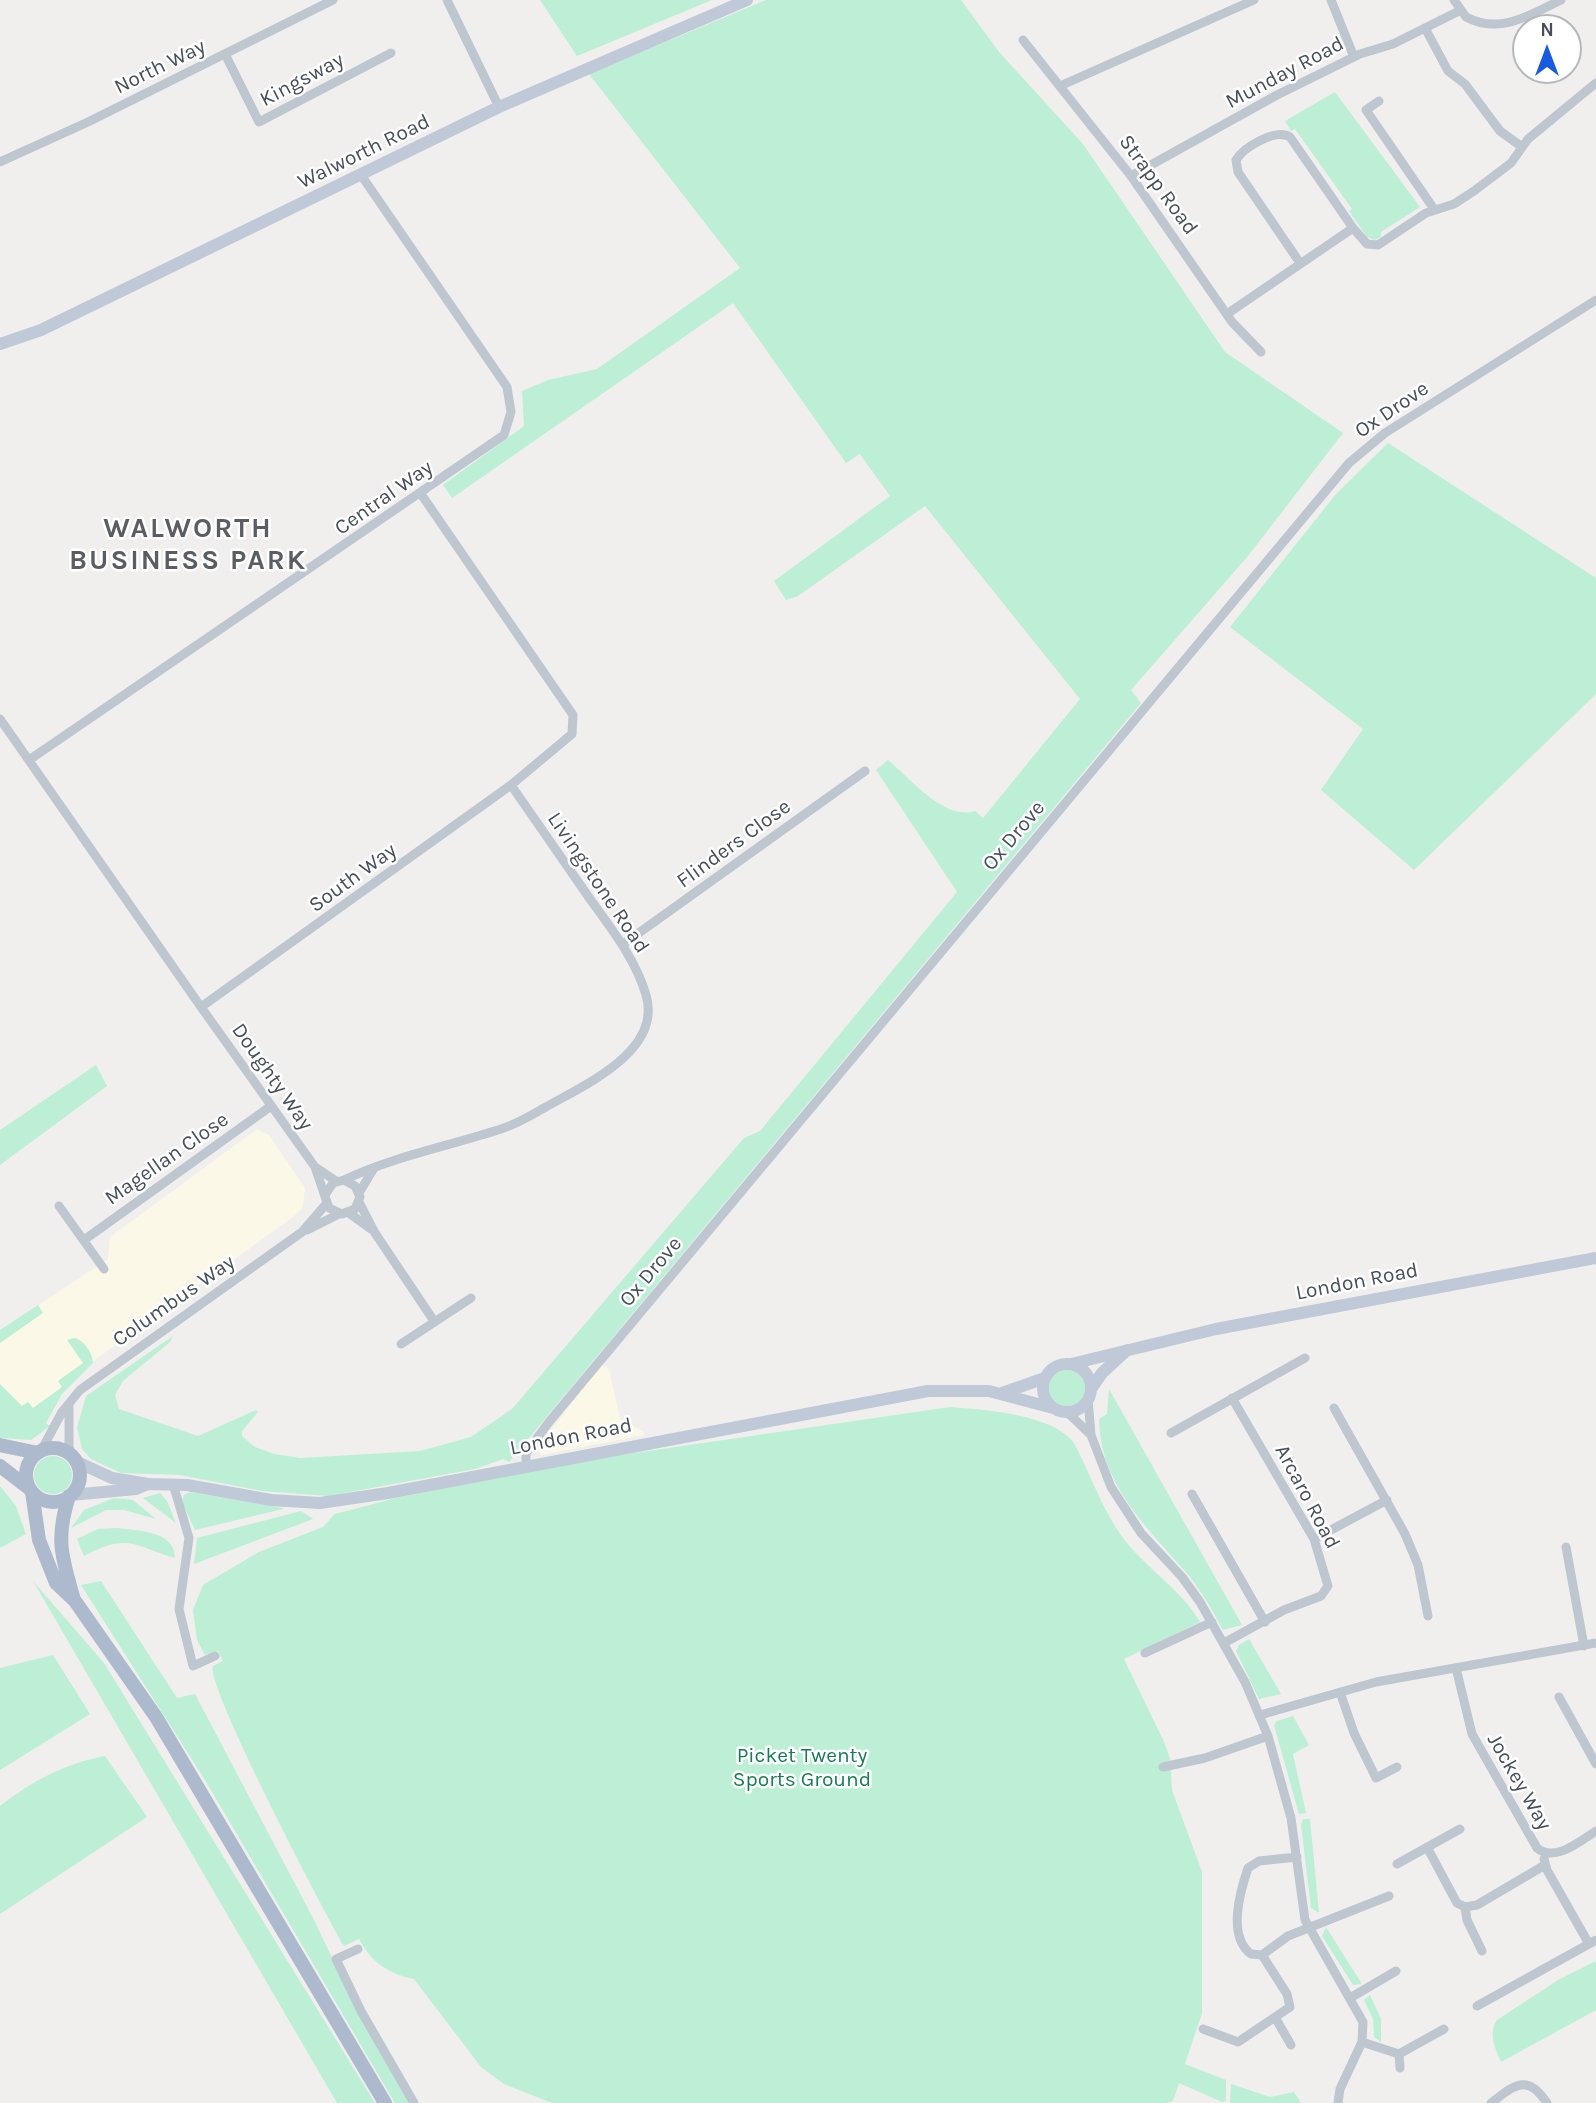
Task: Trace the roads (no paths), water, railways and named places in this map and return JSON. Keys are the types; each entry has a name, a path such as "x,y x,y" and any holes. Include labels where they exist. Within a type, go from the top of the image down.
{"main road":[{"name":"Walworth Road","path":"0,344 41,330 499,107 747,0"},
{"name":"London Road","path":"1002,1393 1045,1378 1055,1367 1128,1350 1265,1319 1596,1258"},
{"path":"1067,1412 1080,1408 1102,1373 1128,1350"},
{"path":"1071,1364 1087,1376 1089,1394"},
{"path":"1045,1378 1044,1394 1053,1408"},
{"name":"London Road","path":"72,1458 112,1478 148,1484 173,1484 271,1500 314,1503 388,1493 928,1391 953,1389 1002,1393 1067,1412"},
{"path":"0,1445 39,1452 55,1448 72,1458 79,1477 61,1522 60,1547 75,1601"},
{"path":"39,1452 27,1469 37,1531 50,1572 56,1583 75,1601 193,1777 386,2103"},
{"path":"0,1466 50,1502 70,1495"},
{"name":"London Road","path":"70,1495 135,1489 148,1484"}],"street":[{"name":"North Way","path":"0,162 333,0"},
{"path":"447,0 499,107"},
{"path":"1060,86 1254,0"},
{"path":"1331,0 1354,57"},
{"path":"1454,0 1459,11 1473,21 1504,25 1517,22 1561,0"},
{"name":"Munday Road","path":"1131,176 1277,95 1354,57 1459,11"},
{"path":"1425,28 1448,71 1465,84 1500,131 1522,146"},
{"name":"Strapp Road","path":"1023,40 1131,176 1227,314 1261,352"},
{"name":"Kingsway","path":"225,54 259,122 391,53"},
{"path":"1300,264 1238,172 1236,160 1243,152 1276,134 1290,137 1353,228 1367,244 1378,245 1434,209 1454,204 1464,198 1511,163 1522,146 1596,83"},
{"path":"1379,101 1366,110 1434,209"},
{"name":"Central Way","path":"29,761 504,435 509,424 510,398 507,387 361,174"},
{"path":"1227,314 1353,228"},
{"name":"Ox Drove","path":"526,1465 526,1453 557,1412 1349,463 1385,433 1596,300"},
{"name":"South Way","path":"201,1006 511,785 567,741 575,725 573,715 421,494"},
{"path":"0,719 201,1006"},
{"name":"Flinders Close","path":"622,945 865,771"},
{"name":"Livingstone Road","path":"340,1181 502,1129 534,1115 594,1080 639,1040 648,1016 645,992 622,945 511,785"},
{"name":"Doughty Way","path":"201,1006 315,1167 326,1199"},
{"name":"Magellan Close","path":"84,1240 271,1107"},
{"name":"Doughty Way","path":"315,1167 340,1181"},
{"path":"344,1213 359,1197 374,1168"},
{"path":"375,1233 326,1199 330,1185 340,1181 355,1185 375,1233 434,1321"},
{"name":"Columbus Way","path":"302,1232 326,1199"},
{"path":"59,1206 104,1269"},
{"name":"Columbus Way","path":"39,1452 69,1404 88,1383 302,1232 344,1213"},
{"path":"401,1344 471,1298"},
{"path":"1171,1433 1305,1358"},
{"path":"1089,1394 1091,1435 1105,1474 1123,1507 1148,1542 1191,1588 1224,1643 1268,1736 1291,1818 1300,1898 1308,1927 1363,2022 1362,2042 1338,2095 1338,2103"},
{"name":"Arcaro Road","path":"1224,1643 1328,1590 1326,1574 1314,1539 1232,1398"},
{"path":"69,1404 72,1458"},
{"path":"1334,1408 1387,1500 1415,1558 1428,1616"},
{"path":"1067,1412 1091,1435"},
{"path":"173,1484 188,1538 178,1598 181,1630 193,1666 215,1656"},
{"path":"1192,1494 1265,1622"},
{"path":"1314,1539 1387,1500"},
{"path":"1566,1547 1584,1646"},
{"path":"1145,1653 1212,1622"},
{"path":"1260,1715 1340,1692 1596,1643"},
{"name":"Jockey Way","path":"1456,1668 1472,1734 1533,1843 1545,1854 1565,1850 1596,1831"},
{"path":"1340,1692 1354,1733 1377,1777 1397,1767"},
{"path":"1559,1697 1596,1764"},
{"path":"1163,1767 1205,1758 1268,1736"},
{"path":"1585,1744 1596,1737"},
{"path":"1397,1864 1460,1829"},
{"path":"1427,1847 1457,1903 1465,1907 1477,1905 1545,1865"},
{"path":"1477,2006 1593,1942 1545,1865 1545,1854"},
{"path":"1297,1857 1259,1861 1248,1868 1239,1907 1238,1934 1246,1951 1256,1956 1262,1955 1288,1936 1389,1896"},
{"path":"1465,1907 1466,1920 1482,1951"},
{"path":"358,1949 336,1959 361,2011 414,2103"},
{"path":"1203,2029 1238,2042 1276,2019 1290,2007 1290,2000 1262,1955"},
{"path":"1350,1998 1396,1971"},
{"path":"1276,2019 1291,2045"},
{"path":"1362,2042 1399,2054 1444,2029"},
{"path":"1399,2054 1400,2068"},
{"path":"1491,2103 1511,2088 1522,2084 1537,2088 1547,2103"}],"district":[{"name":"WALWORTH BUSINESS PARK","path":"188,545"}],"park label":[{"name":"Picket Twenty Sports Ground","path":"802,1768"}]}
